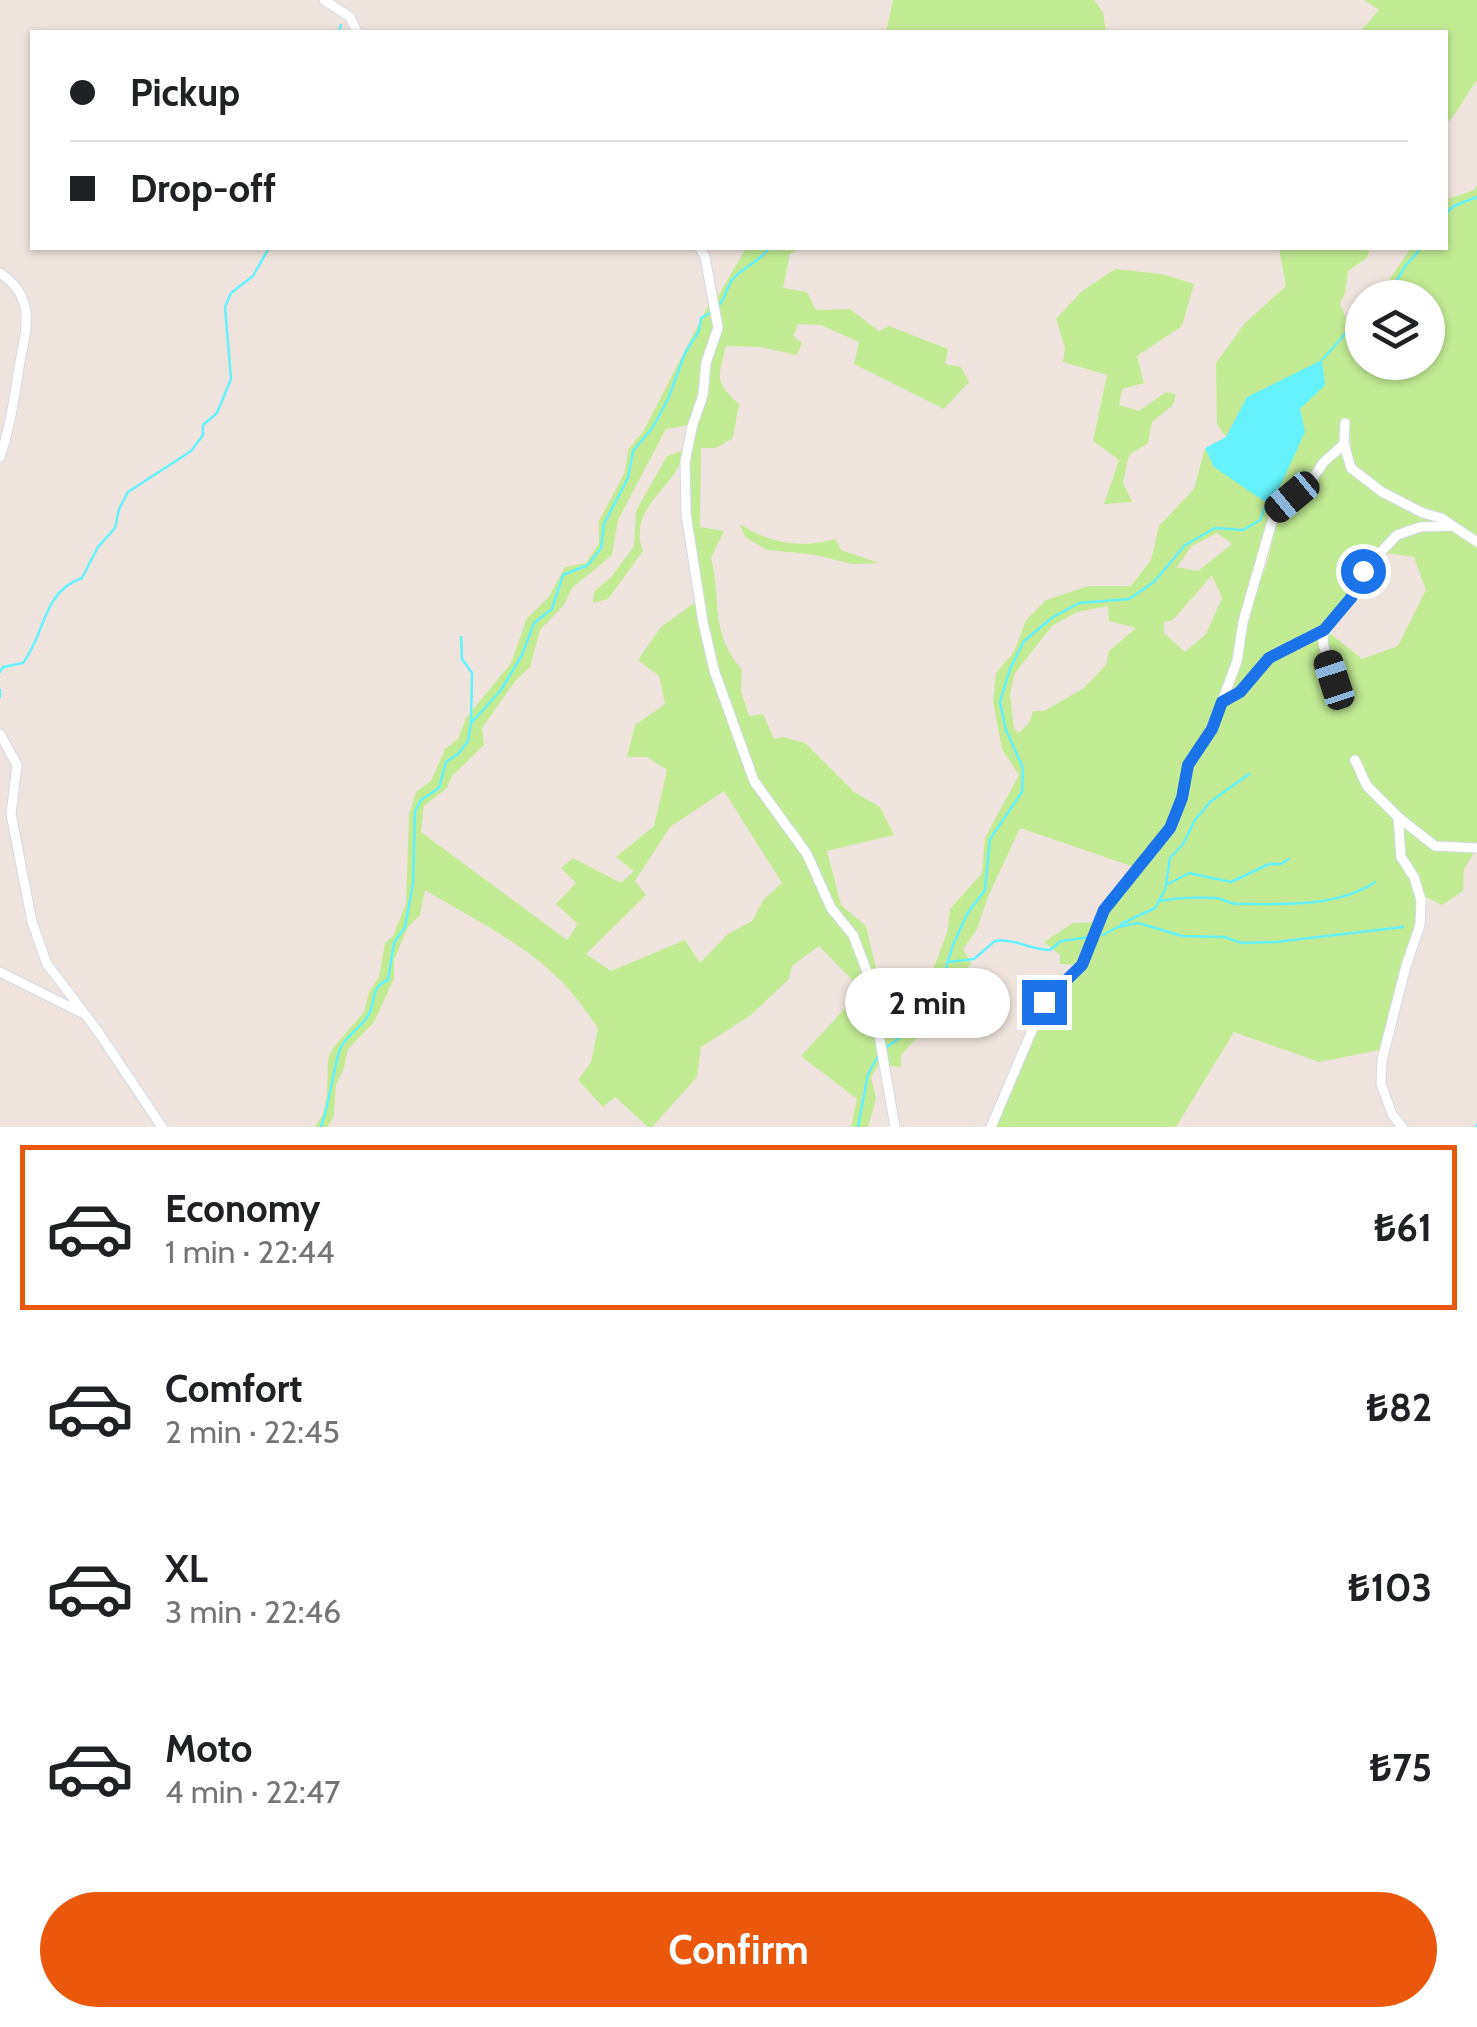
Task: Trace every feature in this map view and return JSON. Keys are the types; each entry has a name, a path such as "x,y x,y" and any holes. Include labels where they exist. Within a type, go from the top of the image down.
{"street":[{"path":"324,0 350,16 357,30"},
{"path":"700,250 718,328 706,362 703,395 685,462 686,514 714,670 754,781 807,854 832,908 854,934 870,977 895,1127"},
{"path":"0,273 14,282 26,308 26,342 17,376 13,419 1,453"},
{"path":"1345,423 1344,444 1351,468 1403,504 1441,518 1477,542"},
{"path":"991,1127 1044,1002 1082,965 1104,910 1170,828 1182,798 1188,765 1212,729 1237,661 1243,622 1275,512 1309,483 1344,444"},
{"path":"1222,702 1240,692 1269,658 1324,630 1351,598 1363,571 1397,536 1420,527 1452,526"},
{"path":"1324,630 1323,644 1334,680"},
{"path":"0,734 17,765 10,814 32,922 47,964 162,1127"},
{"path":"1356,760 1367,786 1435,846 1477,848"},
{"path":"1398,817 1402,858 1414,877 1421,900 1420,925 1382,1060 1381,1084 1392,1114 1402,1127"},
{"path":"0,972 85,1015"}],"green space":[{"path":"893,0 1094,0 1103,12 1106,30 886,30"},
{"path":"1364,0 1477,0 1477,81 1448,121 1448,30 1362,30 1379,10"},
{"path":"1477,185 1477,539 1440,514 1384,491 1353,467 1349,423 1344,419 1342,443 1273,511 1235,660 1210,728 1186,765 1168,827 1137,868 1020,828 977,929 963,949 971,963 936,1009 929,1025 901,1055 901,1067 888,1066 873,977 842,916 758,781 717,670 706,622 690,520 689,460 710,365 722,330 717,298 745,250 797,250 790,254 783,288 807,292 816,310 850,309 879,331 889,326 948,349 945,364 961,367 969,382 944,409 854,364 859,342 821,325 798,324 793,336 802,343 797,355 761,347 726,346 720,379 739,404 733,438 716,448 701,448 700,527 724,531 711,558 718,616 725,642 742,670 741,691 749,716 763,714 774,739 783,737 805,743 854,792 880,807 894,835 827,851 841,905 866,926 877,973 887,982 918,973 924,993 947,933 950,909 982,873 985,838 1019,775 1002,749 993,702 996,673 1014,652 1026,620 1046,600 1088,586 1131,586 1151,560 1159,526 1194,489 1205,448 1214,467 1300,409 1322,361 1247,397 1226,437 1217,424 1216,363 1245,323 1286,286 1279,250 1369,250 1367,258 1348,271 1340,303 1345,317 1345,380 1445,380 1445,280 1389,280 1410,250 1448,250 1448,199 1474,190","holes":["1217,533 1232,544 1198,571 1177,567 1192,546","1212,575 1222,598 1206,634 1185,652 1164,633 1164,622 1173,620","1108,606 1109,621 1136,628 1109,651 1106,665 1084,688 1044,711 1033,711 1029,723 1019,733 1014,729 1010,693 1015,673 1052,626 1077,612"]},
{"path":"1115,269 1162,274 1194,284 1182,326 1137,356 1144,383 1122,389 1119,405 1139,411 1166,392 1176,394 1173,405 1152,422 1148,443 1129,455 1123,483 1132,502 1104,504 1119,460 1093,441 1107,375 1063,362 1065,348 1056,319 1082,291"},
{"path":"711,300 709,364 690,425 666,429 618,520 612,555 572,588 564,605 540,630 530,667 482,728 484,745 452,776 447,788 424,806 421,832 567,940 578,924 556,904 576,883 561,868 573,858 621,883 634,871 616,857 654,826 667,770 647,757 627,757 635,725 665,704 659,676 638,660 661,627 697,601 741,754 852,935 868,978 881,1061 871,1077 876,1099 868,1127 851,1127 857,1099 801,1056 862,990 819,946 792,966 789,979 751,1015 701,1047 697,1077 648,1127 615,1097 603,1107 578,1080 591,1062 598,1028 564,984 511,941 425,890 420,915 408,927 394,960 394,979 374,1022 348,1049 336,1085 334,1116 327,1127 315,1127 323,1114 327,1094 328,1059 364,1012 369,992 379,977 385,943 393,936 406,904 409,814 416,792 431,781 445,749 458,739 466,718 511,663 527,618 549,597 565,567 586,563 599,543 599,521 625,472 628,450 644,430","holes":["724,791 782,883 764,899 752,921 728,934 700,963 685,940 611,971 586,954 646,895 635,881 670,827"]},
{"path":"1344,448 1349,469 1448,525 1395,534 1323,628 1267,655 1230,693 1242,656 1246,620 1268,560 1279,511"},
{"path":"685,450 641,522 643,551 608,599 593,603 594,592 612,576 634,546 636,511 667,456"},
{"path":"740,524 762,536 786,542 811,544 835,539 841,550 879,563 853,564 767,550 745,537"},
{"path":"1452,528 1477,544 1477,845 1436,844 1358,776 1396,818 1399,859 1412,877 1418,900 1417,924 1380,1050 1319,1062 1234,1032 1176,1127 994,1127 1047,1004 1085,967 1106,911 1173,830 1191,766 1223,707 1242,694 1271,660 1322,633 1325,644 1327,631 1362,659 1398,646 1426,590 1414,557 1381,552 1414,533"},
{"path":"1401,821 1435,848 1475,851 1464,869 1463,891 1442,905 1422,895 1403,856"},
{"path":"1097,922 1079,965 1060,964 1060,955 1044,942 1073,923"}],"water":[{"path":"1322,360 1325,385 1300,409 1305,432 1271,506 1214,467 1205,448 1226,437 1247,397"}],"waterway":[{"path":"340,30 341,25"},
{"path":"1448,211 1477,197"},
{"path":"0,672 3,667 23,663 52,603 69,584 82,578 98,547 115,528 128,492 191,451 203,435 203,425 217,413 231,379 225,307 231,293 253,276 268,250"},
{"path":"716,308 732,280 767,250"},
{"path":"1397,280 1419,250"},
{"path":"321,1127 340,1049 367,1017 376,989 388,980 394,943 405,927 413,884 415,811 421,800 439,788 446,762 468,741 471,723 501,690 522,655 534,623 552,609 563,575 588,565 601,548 604,524 628,478 633,451 653,427 685,353 699,331 701,318 710,313"},
{"path":"1322,360 1345,334"},
{"path":"883,1050 910,1030 943,977 967,914 985,890 990,839 1022,792 1023,768 1006,730 1000,702 1024,641 1053,617 1079,603 1129,599 1154,582 1185,545 1215,528 1243,530 1260,520 1267,503"},
{"path":"461,637 462,659 472,673 471,722"},
{"path":"0,690 0,697"},
{"path":"1121,924 1155,908 1165,890 1170,858 1183,844 1195,820 1210,802 1249,774"},
{"path":"1166,885 1189,873 1231,882 1289,859"},
{"path":"1159,901 1218,898 1237,904 1308,903 1343,896 1375,882"},
{"path":"1103,935 1138,923 1182,936 1224,937 1242,943 1403,927"},
{"path":"948,962 974,959 995,941 1050,950 1061,941 1091,937"},
{"path":"858,1127 868,1074 878,1056"}],"route":[{"path":"1044,1002 1082,965 1104,910 1170,828 1182,798 1188,765 1212,729 1222,702 1240,692 1269,658 1324,630 1351,598 1363,571"}]}
